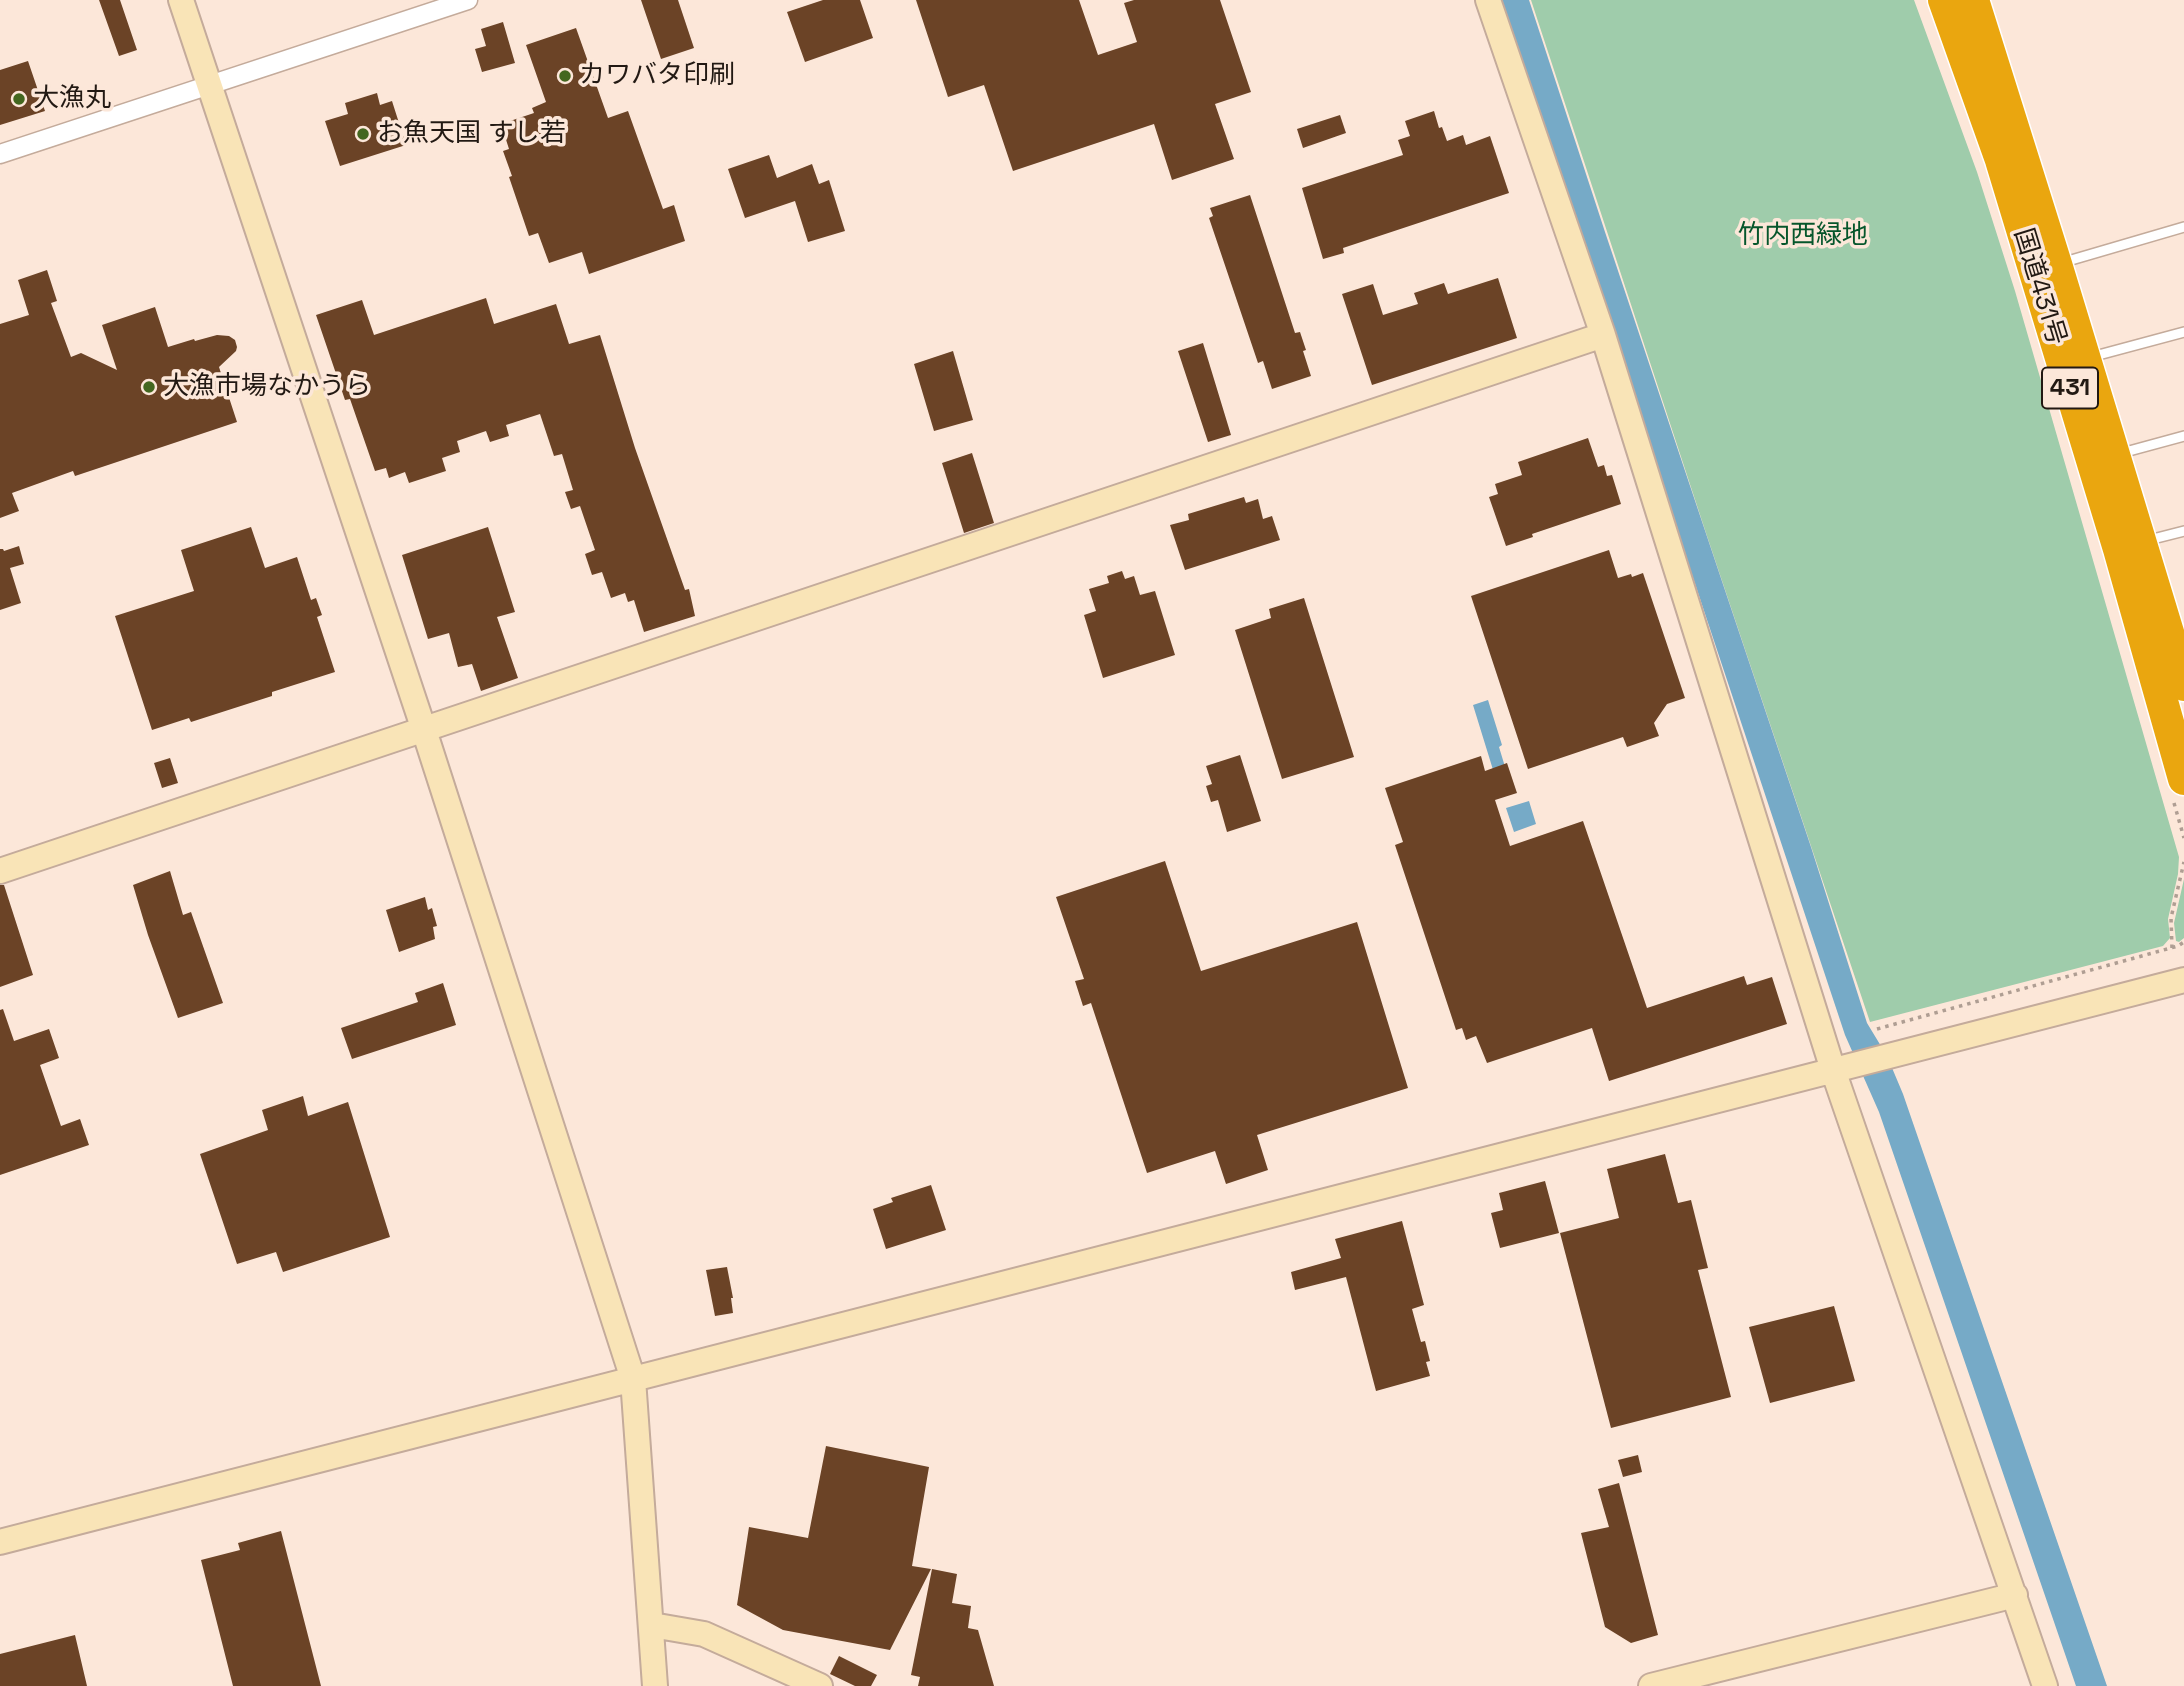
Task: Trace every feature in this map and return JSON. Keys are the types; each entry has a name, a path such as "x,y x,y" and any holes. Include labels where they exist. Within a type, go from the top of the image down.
{"highway":[{"name":"国道431号","path":"1944,0 2001,160 2119,548 2184,779"},
{"name":"国道431号","path":"1973,0 2184,685"}],"street":[{"path":"181,0 424,730 633,1378 655,1686"},
{"path":"0,154 468,0"},
{"path":"1488,0 1603,335 1833,1070 2045,1686"},
{"path":"0,872 1603,335"},
{"path":"0,1542 2184,980"},
{"path":"1651,1686 2015,1595"},
{"path":"652,1625 704,1634 820,1686"}],"lane":[{"path":"2056,264 2184,227"},
{"path":"2085,358 2184,332"},
{"path":"2115,455 2184,436"},
{"path":"2141,542 2184,531"}],"path":[{"path":"2172,948 2171,918 2184,862"},
{"path":"1877,1029 2172,948 2184,942"}],"green space":[{"name":"竹内西緑地","path":"1531,0 1914,0 1977,172 2015,291 2179,857 2168,919 2170,938 2163,946 1870,1022"},
{"path":"2184,879 2184,938 2179,942 2176,941 2174,923"}],"water":[{"path":"1501,0 1529,0 1867,1023 1887,1056 1903,1094 2107,1686 2076,1686 1879,1112 1845,1035"},
{"path":"1488,700 1502,745 1499,747 1506,770 1494,773 1473,705"},
{"path":"1529,801 1536,824 1514,832 1506,808"}],"building":[{"path":"99,0 120,0 137,50 119,56"},
{"path":"641,0 678,0 694,48 661,59"},
{"path":"823,0 860,0 873,38 805,62 787,12"},
{"path":"916,0 1079,0 1098,55 1137,42 1124,3 1134,0 1220,0 1251,92 1215,104 1234,159 1172,180 1154,124 1013,171 984,85 948,97"},
{"path":"503,22 515,63 482,72 475,49 486,46 481,29"},
{"path":"576,28 608,118 628,111 663,209 674,205 685,241 589,274 582,252 549,263 538,233 529,236 509,177 512,176 503,151 509,149 501,124 534,113 532,108 546,102 526,45"},
{"path":"28,61 45,111 0,125 0,70"},
{"path":"377,93 380,105 392,101 406,145 340,166 325,121 348,114 345,103"},
{"path":"1434,111 1439,128 1442,127 1447,141 1463,135 1466,145 1490,136 1509,193 1343,248 1344,253 1323,259 1302,188 1403,155 1398,140 1410,136 1405,121"},
{"path":"1340,115 1346,133 1303,148 1297,129"},
{"path":"769,155 777,178 812,164 819,184 829,180 845,231 808,242 795,201 745,218 728,169"},
{"path":"1250,195 1295,333 1300,332 1311,376 1272,389 1263,361 1258,363 1209,218 1213,216 1210,208"},
{"path":"47,270 57,301 51,303 71,357 81,353 117,370 102,325 155,307 168,347 217,335 229,336 235,340 236,351 219,367 237,422 75,476 73,471 12,493 19,511 0,518 0,324 29,315 18,280"},
{"path":"1498,278 1517,338 1372,385 1342,294 1373,284 1383,315 1418,304 1414,293 1444,283 1448,294"},
{"path":"486,298 494,324 556,304 569,344 600,335 635,448 685,590 689,589 695,616 644,632 634,600 628,602 625,593 611,598 602,572 592,575 585,554 595,550 580,506 571,509 565,492 573,490 562,454 554,456 540,414 506,425 509,436 490,442 486,431 457,441 460,452 442,458 446,471 409,483 405,472 389,478 386,468 375,471 350,399 345,400 316,315 362,300 374,335"},
{"path":"1203,343 1231,435 1208,442 1178,351"},
{"path":"953,351 973,420 934,431 914,364"},
{"path":"1588,438 1598,467 1604,465 1607,476 1612,475 1621,504 1532,534 1533,537 1506,546 1489,497 1498,494 1495,484 1522,475 1518,462"},
{"path":"972,453 994,523 964,533 942,463"},
{"path":"1244,497 1246,503 1258,499 1263,519 1272,516 1280,540 1185,570 1170,525 1189,520 1188,514"},
{"path":"251,527 265,568 297,557 311,600 316,598 322,615 317,617 335,672 191,722 189,718 152,730 115,616 194,591 181,550"},
{"path":"488,527 515,612 497,617 518,678 481,691 472,664 458,667 449,633 428,639 402,555"},
{"path":"19,546 24,564 10,568 21,603 0,610 0,549 4,551"},
{"path":"1609,550 1618,578 1643,573 1685,698 1667,704 1654,723 1659,736 1627,747 1623,737 1528,769 1471,596"},
{"path":"1122,571 1125,579 1134,576 1140,595 1155,591 1175,655 1103,678 1084,615 1096,611 1089,589 1109,583 1107,576"},
{"path":"1304,598 1354,757 1282,779 1235,630 1271,618 1269,609"},
{"path":"1240,755 1261,821 1227,832 1218,800 1211,802 1206,786 1212,784 1206,766"},
{"path":"1481,756 1485,771 1507,763 1517,793 1495,800 1510,846 1583,821 1647,1008 1744,976 1747,985 1772,977 1787,1024 1609,1081 1592,1028 1487,1063 1476,1036 1466,1040 1462,1028 1456,1030 1395,845 1403,842 1385,788"},
{"path":"170,758 178,783 162,788 154,763"},
{"path":"1165,861 1201,971 1357,922 1408,1088 1257,1135 1268,1170 1226,1184 1215,1151 1147,1173 1091,1003 1083,1006 1075,981 1084,979 1056,897"},
{"path":"170,871 183,915 191,912 223,1003 178,1018 133,885"},
{"path":"0,885 4,885 33,975 0,987"},
{"path":"425,897 428,910 432,908 437,926 433,927 435,939 399,952 386,910"},
{"path":"443,983 456,1025 352,1059 341,1028 418,1002 415,993"},
{"path":"3,1009 14,1041 49,1029 59,1058 40,1065 61,1126 80,1119 89,1145 0,1175 0,1010"},
{"path":"303,1096 308,1116 348,1102 390,1237 283,1272 276,1252 237,1264 200,1154 268,1130 262,1110"},
{"path":"1665,1154 1678,1203 1691,1200 1708,1268 1698,1270 1731,1397 1611,1428 1560,1233 1619,1218 1607,1169"},
{"path":"1545,1181 1559,1233 1500,1248 1491,1213 1503,1210 1499,1193"},
{"path":"931,1185 946,1230 886,1249 873,1209 893,1202 891,1198"},
{"path":"1402,1221 1424,1305 1412,1309 1421,1342 1425,1341 1430,1361 1426,1362 1430,1376 1376,1391 1346,1277 1295,1290 1291,1272 1341,1258 1335,1239"},
{"path":"727,1267 733,1313 715,1316 706,1270"},
{"path":"1834,1306 1855,1381 1770,1403 1749,1327"},
{"path":"826,1446 929,1467 912,1566 931,1569 890,1650 783,1630 737,1605 749,1527 808,1538"},
{"path":"1638,1455 1642,1472 1623,1477 1618,1460"},
{"path":"1619,1483 1658,1635 1631,1643 1605,1627 1581,1533 1609,1527 1598,1489"},
{"path":"281,1531 321,1686 233,1686 201,1560 240,1550 238,1543"},
{"path":"932,1569 957,1574 952,1603 971,1606 968,1628 978,1630 994,1686 918,1686 920,1677 911,1675"},
{"path":"75,1635 87,1686 0,1686 0,1654"},
{"path":"839,1656 877,1675 871,1686 855,1686 830,1674"}],"place":[{"name":"カワバタ印刷","path":"565,76"},
{"name":"大漁丸","path":"19,99"},
{"name":"お魚天国 すし若","path":"363,134"},
{"name":"大漁市場なかうら","path":"149,387"}]}
